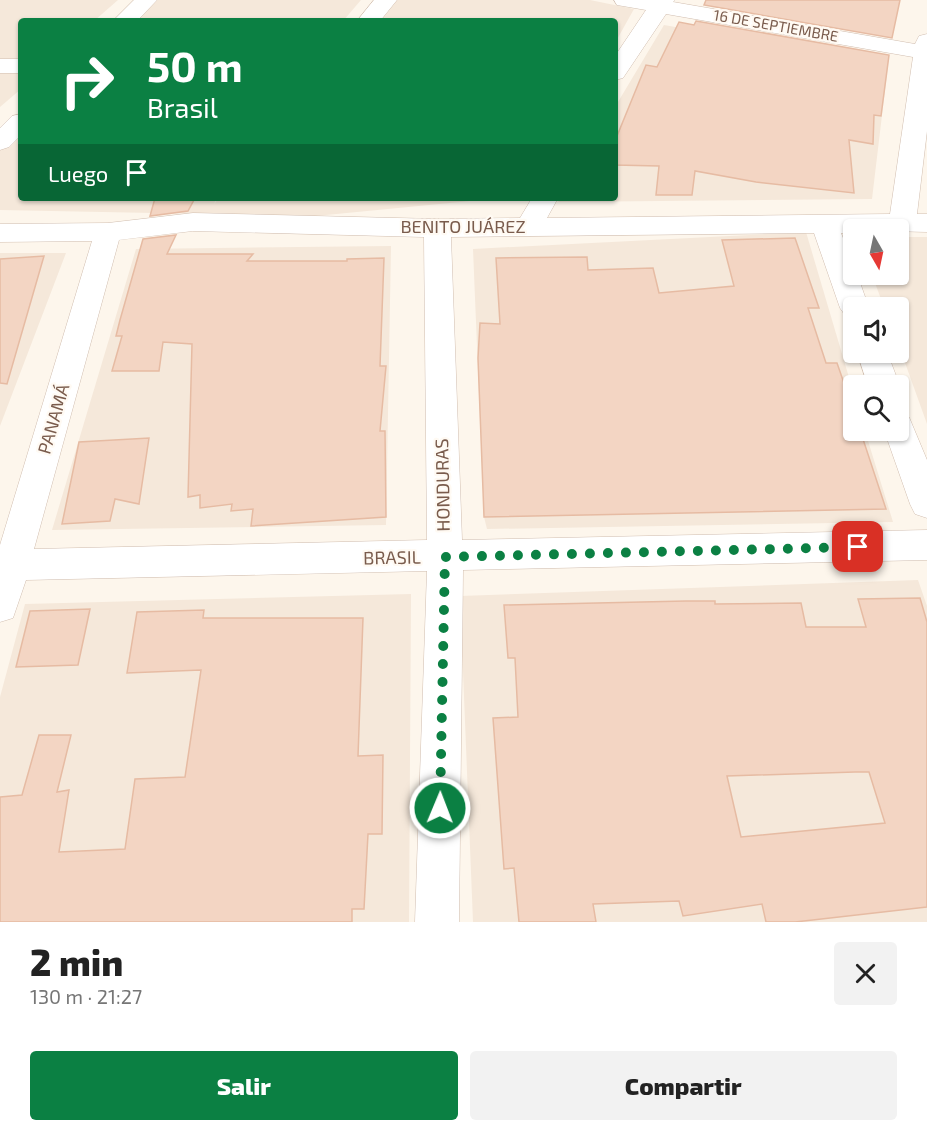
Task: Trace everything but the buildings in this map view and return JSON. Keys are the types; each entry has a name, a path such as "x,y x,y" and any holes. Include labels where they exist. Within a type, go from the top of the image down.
{"street":[{"path":"127,18 146,0"},
{"path":"371,18 386,0"},
{"name":"16 DE SEPTIEMBRE","path":"625,0 662,3 926,49"},
{"path":"618,67 662,3"},
{"path":"914,223 926,49"},
{"path":"0,66 18,66"},
{"path":"0,142 18,124"},
{"path":"194,222 212,201"},
{"path":"528,227 542,201"},
{"name":"BENITO JUÁREZ","path":"0,233 108,232 194,222 437,228 914,223"},
{"path":"825,224 851,297"},
{"name":"HONDURAS","path":"437,228 445,557 437,922"},
{"name":"PANAMÁ","path":"0,606 6,565 108,232"},
{"path":"904,441 927,504"},
{"name":"BRASIL","path":"6,565 927,545"}],"shaded area":[{"path":"0,0 118,0 97,18 18,18 18,61 0,61"},
{"path":"155,0 361,0 346,18 136,18"},
{"path":"394,0 590,0 634,9 618,38 618,18 379,18"},
{"path":"664,25 888,65 872,199 558,202 618,201 618,102"},
{"path":"18,72 18,92 0,107 0,73"},
{"path":"18,131 18,201 216,201 214,204 216,201 470,201 193,228 205,214 0,210 0,149"},
{"path":"806,232 848,375 843,375 843,441 868,441 893,522 487,529 484,517 473,249"},
{"path":"909,237 927,237 927,424 905,363 909,363 909,297 880,297 876,285 909,285"},
{"path":"391,246 386,525 52,530 136,249"},
{"path":"0,253 66,253 0,426"},
{"path":"918,580 927,606 927,922 473,922 460,596"},
{"path":"411,594 409,922 0,922 0,697 25,604"}],"route":[{"path":"440,808 445,557 858,547"}]}
